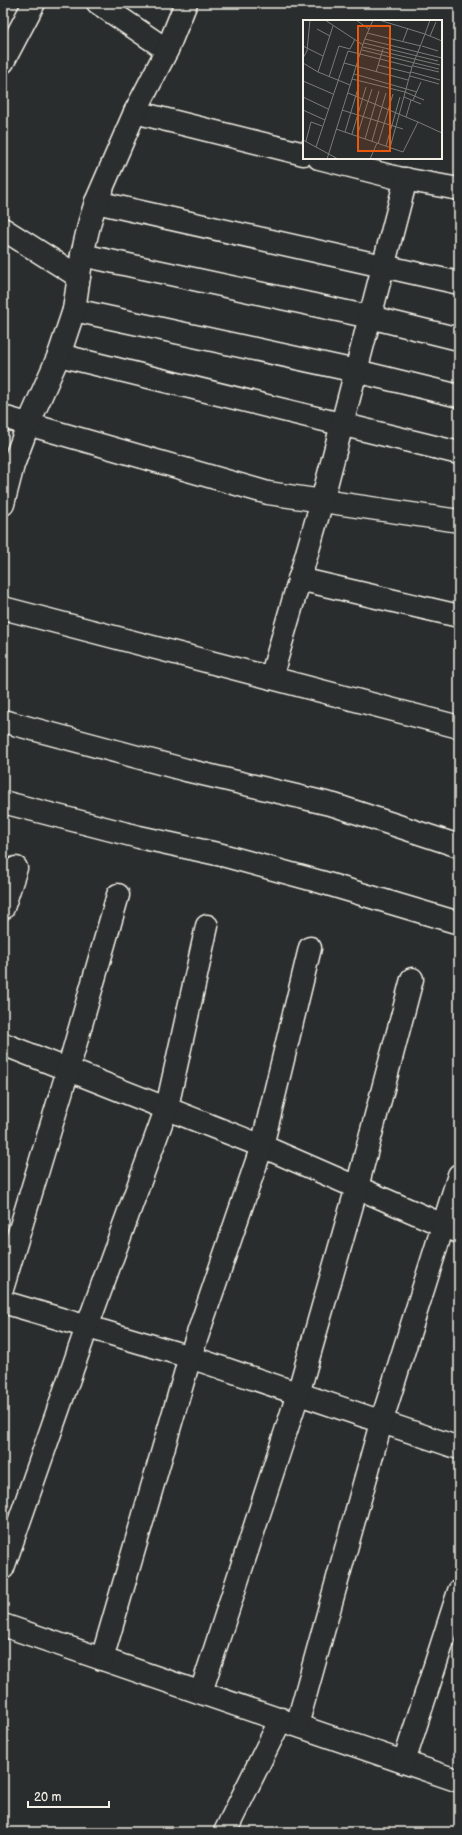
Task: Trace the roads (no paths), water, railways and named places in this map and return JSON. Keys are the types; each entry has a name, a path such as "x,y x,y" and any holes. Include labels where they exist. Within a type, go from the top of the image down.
{"street":[{"path":"3,62 34,3"},
{"path":"98,3 167,50"},
{"path":"3,504 13,465 28,425 59,355 74,310 82,255 96,202 135,112 167,50 186,3"},
{"path":"135,112 303,154"},
{"path":"323,159 406,179 459,189"},
{"path":"271,678 322,501 406,179"},
{"path":"96,202 459,283"},
{"path":"3,229 79,277"},
{"path":"82,255 370,317 459,339"},
{"path":"74,310 356,371 459,396"},
{"path":"59,355 459,453"},
{"path":"3,417 268,493 459,521"},
{"path":"299,578 459,616"},
{"path":"3,608 459,727"},
{"path":"3,721 186,770 334,805 459,846"},
{"path":"3,802 138,837 222,855 459,923"},
{"path":"3,908 16,868"},
{"path":"3,1286 68,1070 118,895"},
{"path":"3,1568 87,1327 167,1107 207,926"},
{"path":"102,1659 190,1357 262,1146 310,948"},
{"path":"202,1692 298,1394 357,1187 412,979"},
{"path":"3,1044 167,1107 262,1146 451,1229"},
{"path":"224,1832 289,1722 381,1423 451,1229 459,1175"},
{"path":"3,1302 190,1357 381,1423 459,1448"},
{"path":"404,1762 459,1591"},
{"path":"3,1625 459,1781"}]}
